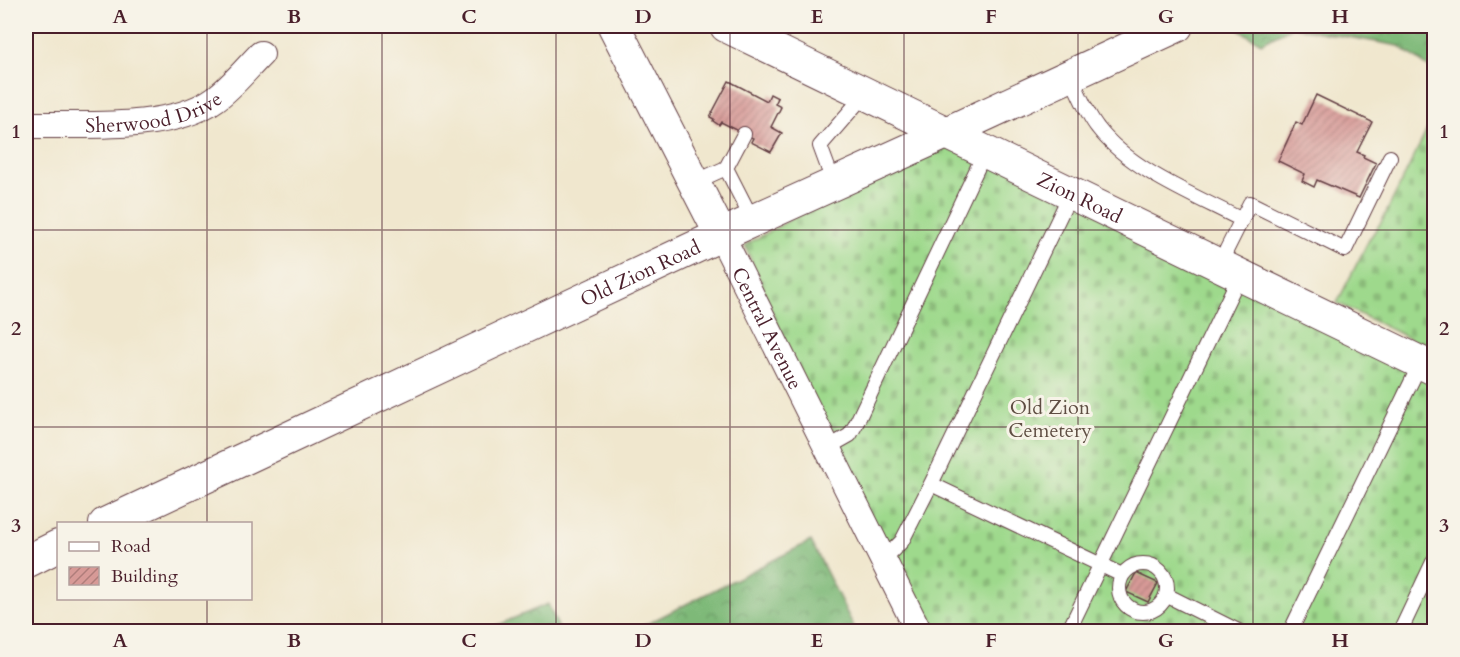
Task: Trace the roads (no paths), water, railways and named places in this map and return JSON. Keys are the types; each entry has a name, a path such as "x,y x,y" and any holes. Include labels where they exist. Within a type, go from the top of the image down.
{"street":[{"name":"Central Avenue","path":"614,26 695,182 919,632"},
{"name":"Zion Road","path":"726,26 1428,366"},
{"name":"Old Zion Road","path":"109,522 721,235 1177,26"},
{"name":"Sherwood Drive","path":"26,125 124,123 170,118 215,99 261,54"},
{"path":"26,562 57,546"}],"lane":[{"path":"1070,75 1098,128 1123,154 1155,174 1242,220"},
{"path":"834,184 820,146 865,94"},
{"path":"695,182 726,168 744,134"},
{"path":"827,448 850,435 856,424 985,152"},
{"path":"1068,632 1101,565 1229,270 1242,220 1250,203 1345,250 1390,157"},
{"path":"726,168 753,221"},
{"path":"883,560 902,541 1071,193"},
{"path":"1290,632 1428,366"},
{"path":"931,484 1122,575"},
{"path":"1400,632 1434,560"},
{"path":"1149,565 1156,568 1166,579 1166,595 1162,602 1149,612 1133,610 1121,599 1119,583 1122,575 1134,566 1149,565"},
{"path":"1166,595 1240,632"}],"park label":[{"name":"Old Zion Cemetery","path":"1050,418"}]}
